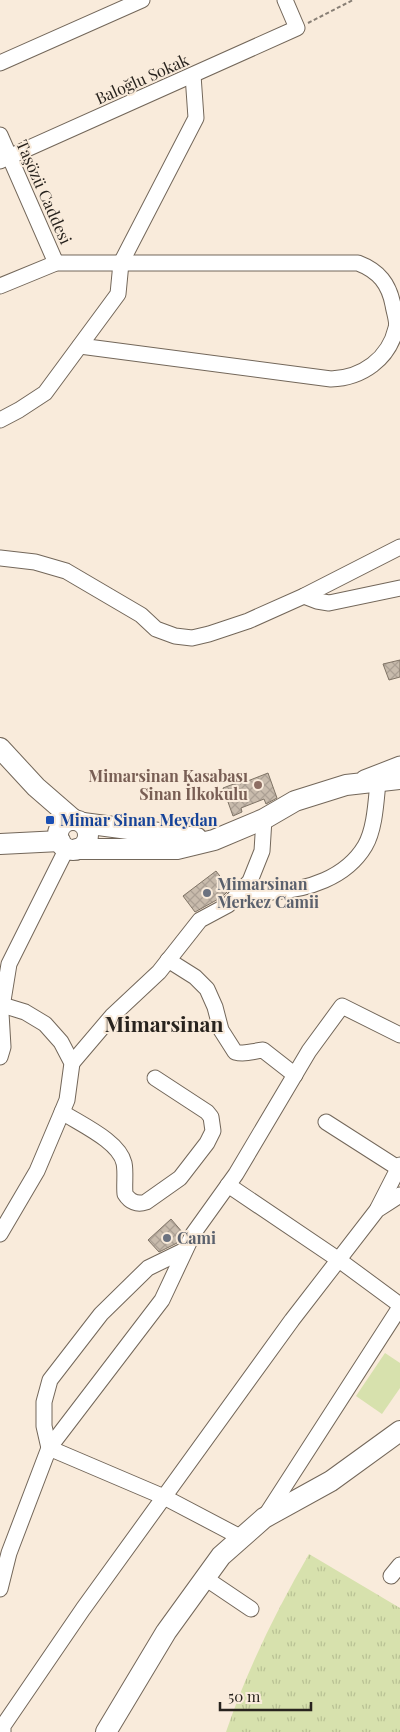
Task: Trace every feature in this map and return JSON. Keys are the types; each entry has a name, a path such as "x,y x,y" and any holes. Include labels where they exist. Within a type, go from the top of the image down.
{"street":[{"path":"0,63 142,0"},
{"path":"285,0 297,28"},
{"name":"Baloğlu Sokak","path":"5,159 297,28"},
{"path":"0,420 45,393 118,294 121,263 196,118 193,75"},
{"name":"Taşözü Caddesi","path":"0,135 5,159 56,263"},
{"path":"0,286 56,263 358,264 374,271 386,284 399,328 384,353 373,365 359,374 331,379 80,346"},
{"path":"0,558 35,562 66,571 141,615 156,628 165,633 183,637 200,636 229,628 304,596 400,547"},
{"path":"304,596 317,601 329,602 400,588"},
{"path":"0,748 36,787 86,828 88,838 86,843 66,844"},
{"path":"0,844 66,844 177,849 214,840 264,819 295,801 346,785 400,764"},
{"path":"346,785 400,779"},
{"path":"242,890 271,892 299,889 326,880 342,871 356,859 366,844 374,814 378,782"},
{"path":"36,787 66,844"},
{"path":"0,1234 37,1171 62,1112 67,1100 72,1063 112,1016 159,972 200,920 228,905 250,881 262,851 264,819"},
{"path":"78,821 214,840"},
{"path":"0,1057 2,1047 1,1011 10,964 66,844"},
{"path":"168,960 195,977 207,989 215,1007 220,1030 235,1052 245,1055 263,1050 295,1075"},
{"path":"0,1589 9,1552 49,1448 162,1300 193,1234 228,1185 310,1051 342,1006 400,1034"},
{"path":"1,1011 25,1012 45,1024 61,1042 72,1063"},
{"path":"62,1112 114,1145 121,1154 124,1164 125,1194 131,1202 146,1202 180,1178 207,1143 213,1131 211,1118 207,1112 155,1078"},
{"path":"4,1729 83,1610 164,1497 287,1328 377,1210 399,1167 326,1122"},
{"path":"228,1185 339,1260 400,1306 264,1518"},
{"path":"377,1210 400,1195"},
{"path":"49,1448 44,1426 44,1402 50,1380 101,1314 148,1268 185,1250"},
{"path":"106,1732 166,1632 221,1556 264,1518 331,1481 400,1431"},
{"path":"49,1448 164,1497 242,1538"},
{"path":"205,1578 251,1609"}],"path":[{"path":"297,28 353,0"}],"green space":[{"path":"385,1353 400,1363 400,1388 382,1414 356,1396"},
{"path":"309,1554 400,1608 400,1732 226,1732 243,1686 263,1641"}],"building":[{"path":"400,660 400,677 389,680 383,664"},
{"path":"268,773 277,798 266,804 264,799 241,808 242,812 233,816 223,788 239,782 240,784"},
{"name":"Mimarsinan Merkez Camii","path":"216,871 230,889 222,897 195,912 183,896"},
{"name":"Cami","path":"171,1219 183,1233 177,1243 159,1252 148,1240"}],"place":[{"name":"Mimarsinan Kasabası Sinan İlkokulu","path":"258,785"},
{"name":"Mimar Sinan Meydan","path":"50,820"},
{"name":"Mimarsinan Merkez Camii","path":"207,893"},
{"name":"Cami","path":"167,1238"}],"district":[{"name":"Mimarsinan","path":"164,1025"}]}
